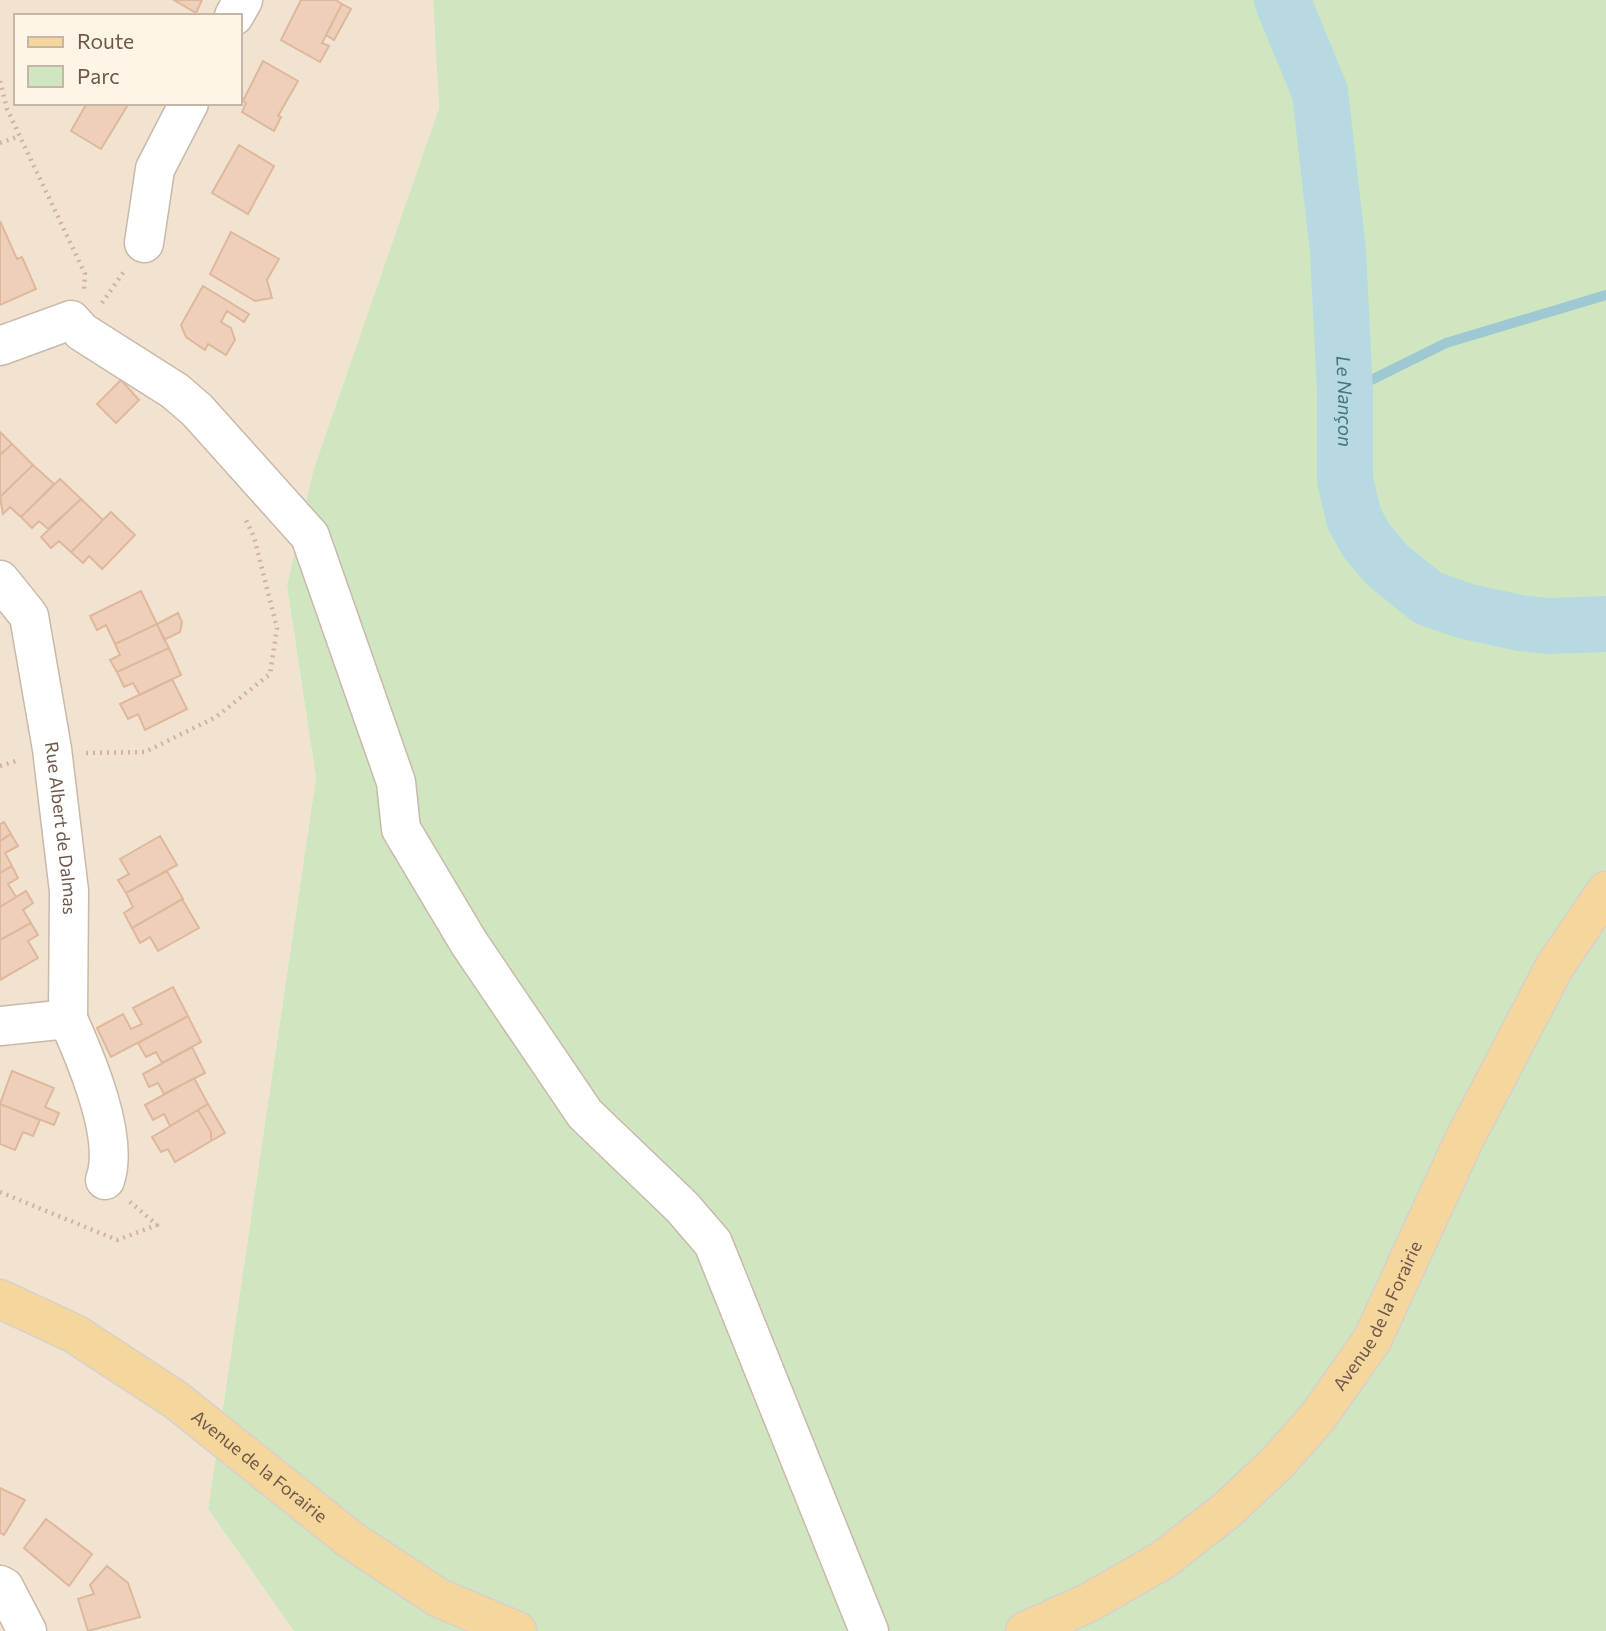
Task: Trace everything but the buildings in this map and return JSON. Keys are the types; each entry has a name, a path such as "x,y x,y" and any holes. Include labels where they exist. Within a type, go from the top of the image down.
{"main road":[{"name":"Avenue de la Forairie","path":"1026,1631 1088,1603 1163,1560 1227,1510 1276,1464 1317,1418 1372,1340 1464,1140 1555,966 1606,891"},
{"name":"Avenue de la Forairie","path":"0,1299 75,1334 176,1400 351,1540 439,1598 517,1631"}],"street":[{"path":"144,243 155,169 188,105"},
{"path":"0,345 71,320 82,332 175,391 197,410 310,536 396,782 401,829 469,943 585,1114 682,1207 713,1243 869,1631"},
{"name":"Rue Albert de Dalmas","path":"0,580 29,616 52,749 68,891 68,1019"},
{"path":"0,1026 68,1019 91,1068 112,1161 105,1180"},
{"path":"0,1585 4,1587 27,1631"}],"path":[{"path":"0,81 7,109 85,274 82,332"},
{"path":"0,143 20,136"},
{"path":"82,332 144,243"},
{"path":"52,749 96,754 145,752 216,717 270,674 277,628 254,537 242,512"}],"shaded area":[{"path":"0,0 433,0 439,108 313,471 287,586 316,778 208,1509 294,1631 0,1631"}],"green space":[{"path":"433,0 1606,0 1606,1631 294,1631 208,1509 316,778 287,586 313,471 439,108"}],"waterway":[{"name":"Le Nançon","path":"1282,0 1320,92 1338,251 1345,393 1345,480 1354,518 1366,540 1387,565 1428,598 1465,611 1520,623 1548,626 1606,624"},
{"path":"1345,393 1446,343 1606,295"}]}
